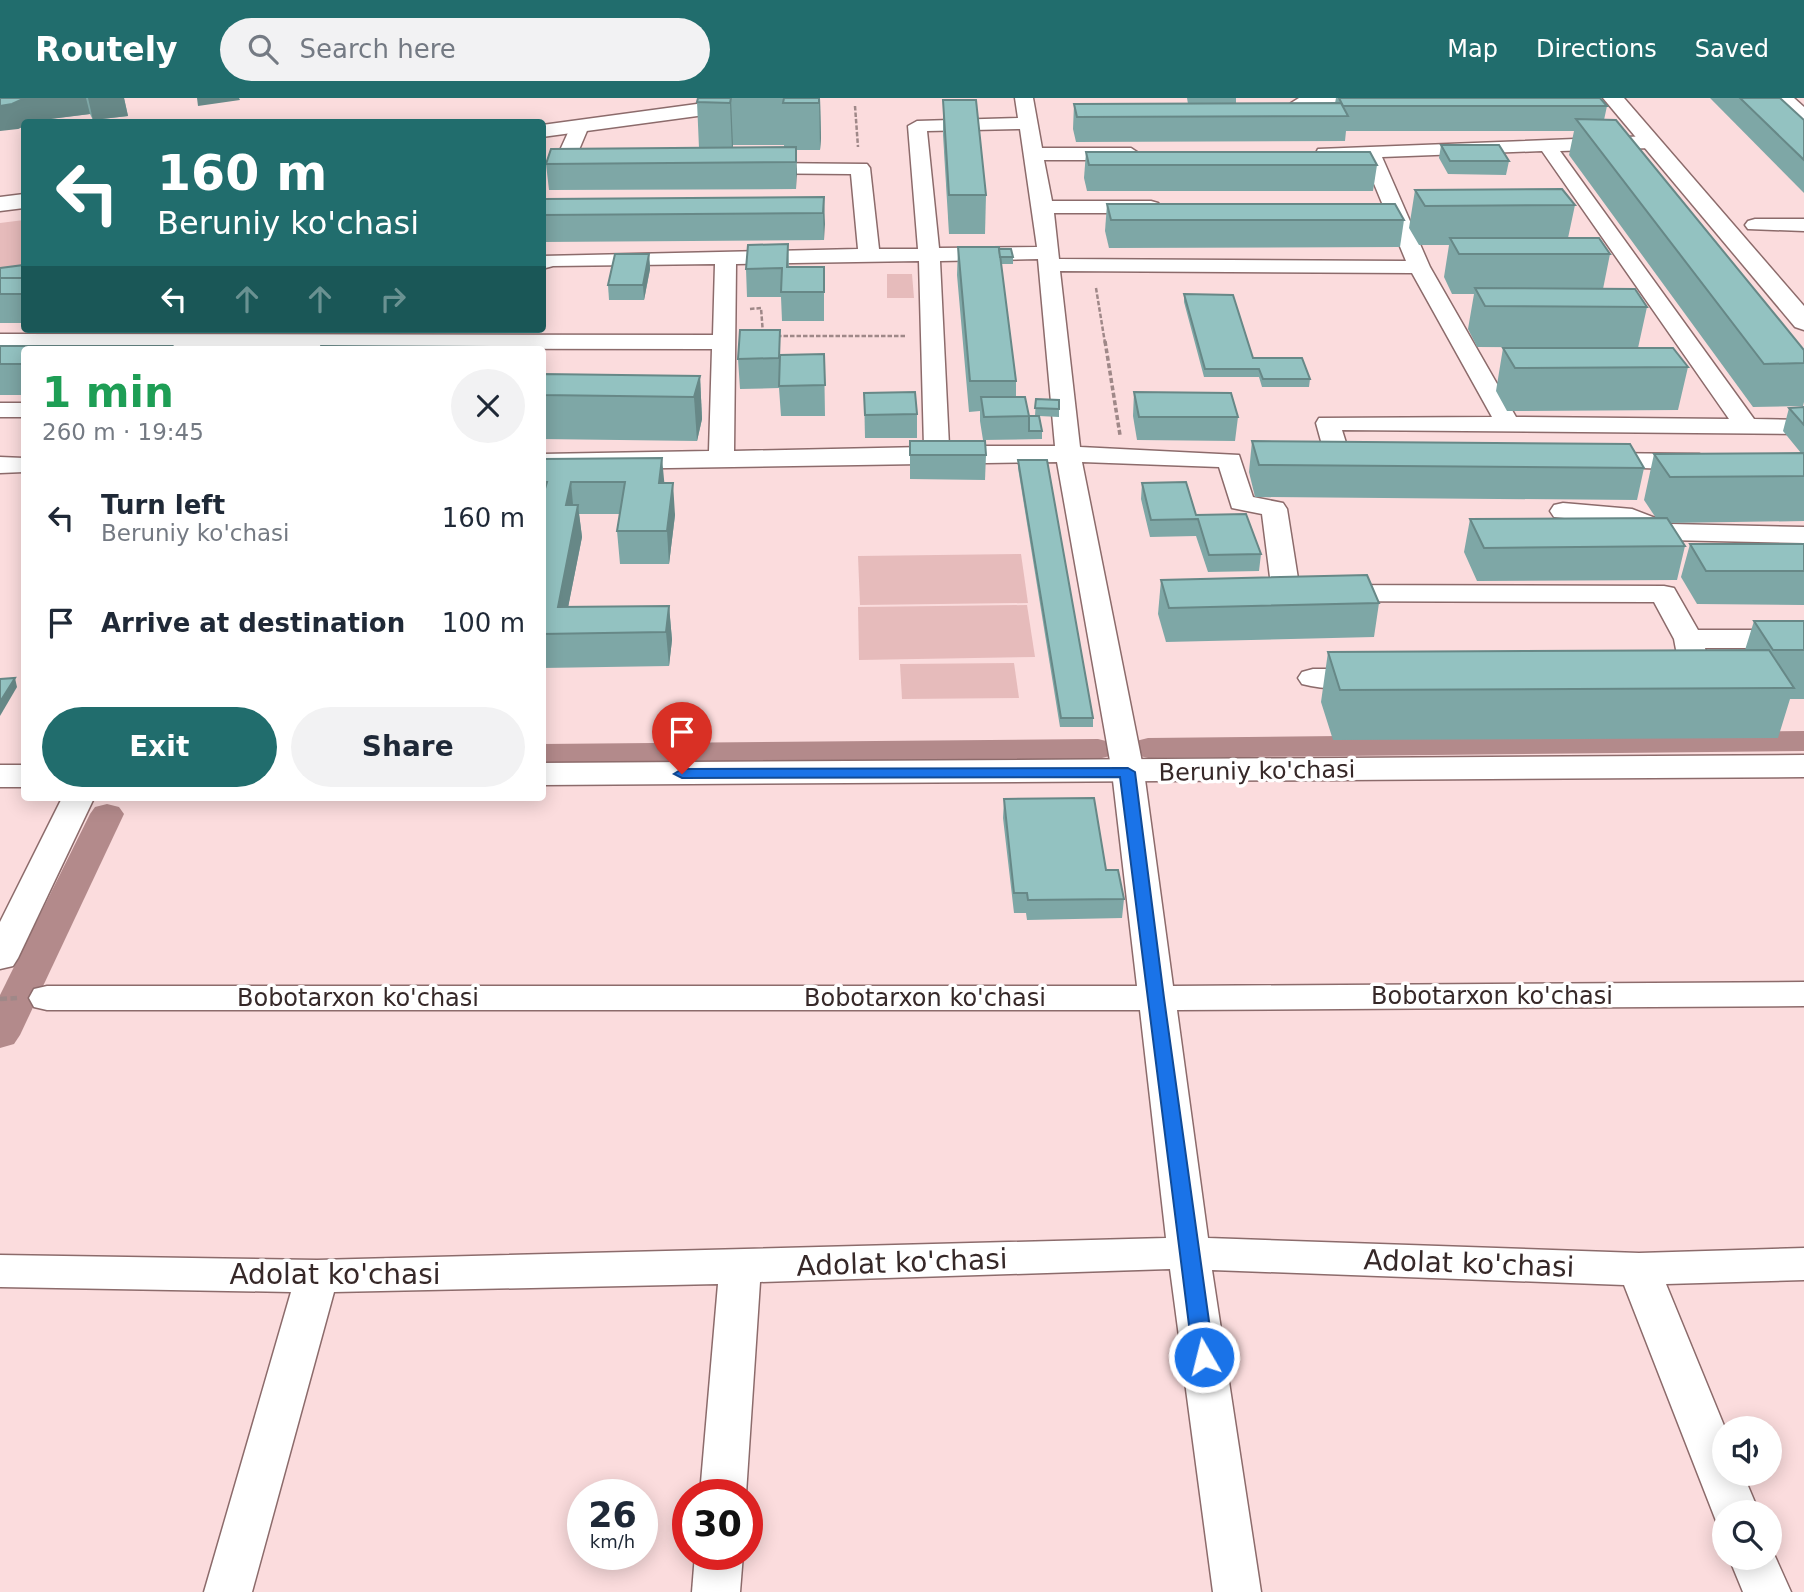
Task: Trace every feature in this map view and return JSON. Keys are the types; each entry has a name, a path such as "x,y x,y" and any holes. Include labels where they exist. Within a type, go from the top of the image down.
{"main road":[{"path":"546,130 787,98"},
{"path":"1613,98 1804,322"},
{"path":"0,204 21,201"},
{"path":"1738,206 1771,244"},
{"name":"Beruniy ko'chasi","path":"546,774 1804,766"},
{"path":"0,776 21,776"}],"street":[{"path":"1024,98 1043,207 1068,454 1128,772 1155,998 1237,1592"},
{"path":"1300,103 1401,104 1452,98"},
{"path":"1784,98 1804,117"},
{"path":"937,454 929,256 917,125 1029,123"},
{"path":"580,126 561,170 602,170"},
{"path":"1301,153 1371,153 1651,142"},
{"path":"1548,147 1703,366 1759,428 1785,451"},
{"path":"1035,154 1149,153"},
{"path":"1371,153 1418,261 1474,368 1508,424"},
{"path":"737,169 860,169 869,255"},
{"path":"1043,207 1173,207"},
{"path":"1367,209 1395,209"},
{"path":"1755,226 1804,225"},
{"path":"546,262 869,255 1049,259 1092,265 1418,261 1443,256"},
{"path":"1601,258 1627,258"},
{"path":"721,458 726,259"},
{"path":"1635,308 1662,307"},
{"path":"1446,312 1473,311"},
{"path":"0,341 724,342"},
{"path":"1676,366 1703,366"},
{"path":"1474,368 1501,367"},
{"path":"0,410 21,410"},
{"path":"1338,459 1328,423 1804,428"},
{"path":"546,462 937,454 1068,454 1243,460 1241,502 1274,509 1286,593 1664,594 1688,639 1697,678 1670,678"},
{"path":"1284,460 1365,460"},
{"path":"1572,461 1723,462"},
{"path":"0,465 21,465"},
{"path":"1563,511 1632,517 1667,532 1804,535"},
{"path":"1688,639 1804,639"},
{"path":"1313,678 1395,678"},
{"path":"0,958 77,801"},
{"name":"Bobotarxon ko'chasi","path":"47,998 1155,998 1804,994"},
{"name":"Adolat ko'chasi","path":"0,1271 317,1276 740,1267 1189,1252 1639,1269 1804,1264"},
{"path":"724,1479 740,1267"},
{"path":"1639,1269 1730,1500"},
{"path":"228,1592 317,1276"},
{"path":"716,1592 718,1570"},
{"path":"1759,1570 1767,1592"}],"path":[{"path":"855,106 860,169"},
{"path":"1092,265 1123,457"},
{"path":"725,309 761,308 763,336"},
{"path":"777,336 931,336"}],"shaded area":[{"path":"21,220 21,270 0,273 0,223"},
{"path":"887,274 912,274 914,298 887,298"},
{"path":"1021,554 1028,603 860,605 858,556"},
{"path":"1027,605 1035,657 859,660 858,607"},
{"path":"1014,663 1019,698 902,699 900,664"}],"building":[{"path":"0,98 25,98 0,106"},
{"path":"698,98 731,98 730,103 697,102"},
{"path":"784,98 819,98 819,103 783,103"},
{"path":"1339,98 1600,98 1607,106 1343,106"},
{"path":"1740,98 1780,98 1804,120 1804,160"},
{"path":"943,100 976,100 986,195 949,195"},
{"path":"1341,103 1348,116 1077,117 1074,104"},
{"path":"1576,119 1616,120 1804,350 1804,363 1764,364"},
{"path":"1441,145 1499,145 1509,161 1450,161"},
{"path":"796,147 796,162 546,164 551,149"},
{"path":"1086,152 1370,152 1377,165 1089,165"},
{"path":"1562,189 1575,205 1425,206 1415,190"},
{"path":"824,197 823,213 546,215 546,199"},
{"path":"1107,204 1395,204 1404,220 1111,220"},
{"path":"1450,238 1599,238 1610,254 1459,254"},
{"path":"788,244 787,267 824,267 824,292 781,292 782,268 746,269 748,245"},
{"path":"958,247 999,247 1016,381 970,381"},
{"path":"999,249 1011,249 1013,257 1000,257"},
{"path":"615,254 649,254 643,285 608,285"},
{"path":"21,265 21,278 0,278 0,268"},
{"path":"0,278 21,278 21,294 0,294"},
{"path":"1475,288 1635,289 1647,307 1485,306"},
{"path":"1184,294 1233,295 1253,358 1302,358 1310,379 1263,379 1259,369 1205,369"},
{"path":"740,330 780,330 779,358 738,359"},
{"path":"0,346 21,346 21,364 0,364"},
{"path":"1503,348 1673,348 1688,367 1515,368"},
{"path":"824,354 825,385 779,386 780,355"},
{"path":"546,374 700,376 694,397 546,395"},
{"path":"915,392 917,414 865,415 864,393"},
{"path":"1134,392 1231,393 1238,417 1139,417"},
{"path":"981,397 1025,397 1029,416 984,417"},
{"path":"1036,399 1059,400 1059,409 1035,408"},
{"path":"1804,407 1804,425 1789,408"},
{"path":"1029,416 1039,416 1042,431 1029,431"},
{"path":"910,441 985,441 986,455 910,455"},
{"path":"1252,441 1630,444 1644,468 1259,465"},
{"path":"1804,453 1804,476 1670,477 1654,454"},
{"path":"662,458 659,483 673,483 667,531 617,531 625,482 571,482 566,505 578,505 558,607 669,606 666,632 546,634 546,459"},
{"path":"1018,460 1047,460 1093,718 1061,718"},
{"path":"1186,482 1196,515 1246,514 1261,554 1209,555 1198,519 1151,520 1142,483"},
{"path":"1667,518 1685,546 1484,548 1470,519"},
{"path":"1690,544 1804,544 1804,571 1706,571"},
{"path":"1367,575 1379,603 1169,608 1161,580"},
{"path":"1754,621 1804,621 1804,650 1773,650"},
{"path":"1769,650 1794,688 1340,690 1328,652"},
{"path":"15,678 0,702 0,679"},
{"path":"1094,798 1106,870 1118,870 1124,899 1028,900 1027,893 1014,893 1004,799"}],"waterway":[{"path":"1148,748 1804,741"},
{"path":"546,754 1098,749"},
{"path":"0,1035 107,814"}],"route":[{"path":"682,774 1128,772 1155,998 1204,1357"}]}
